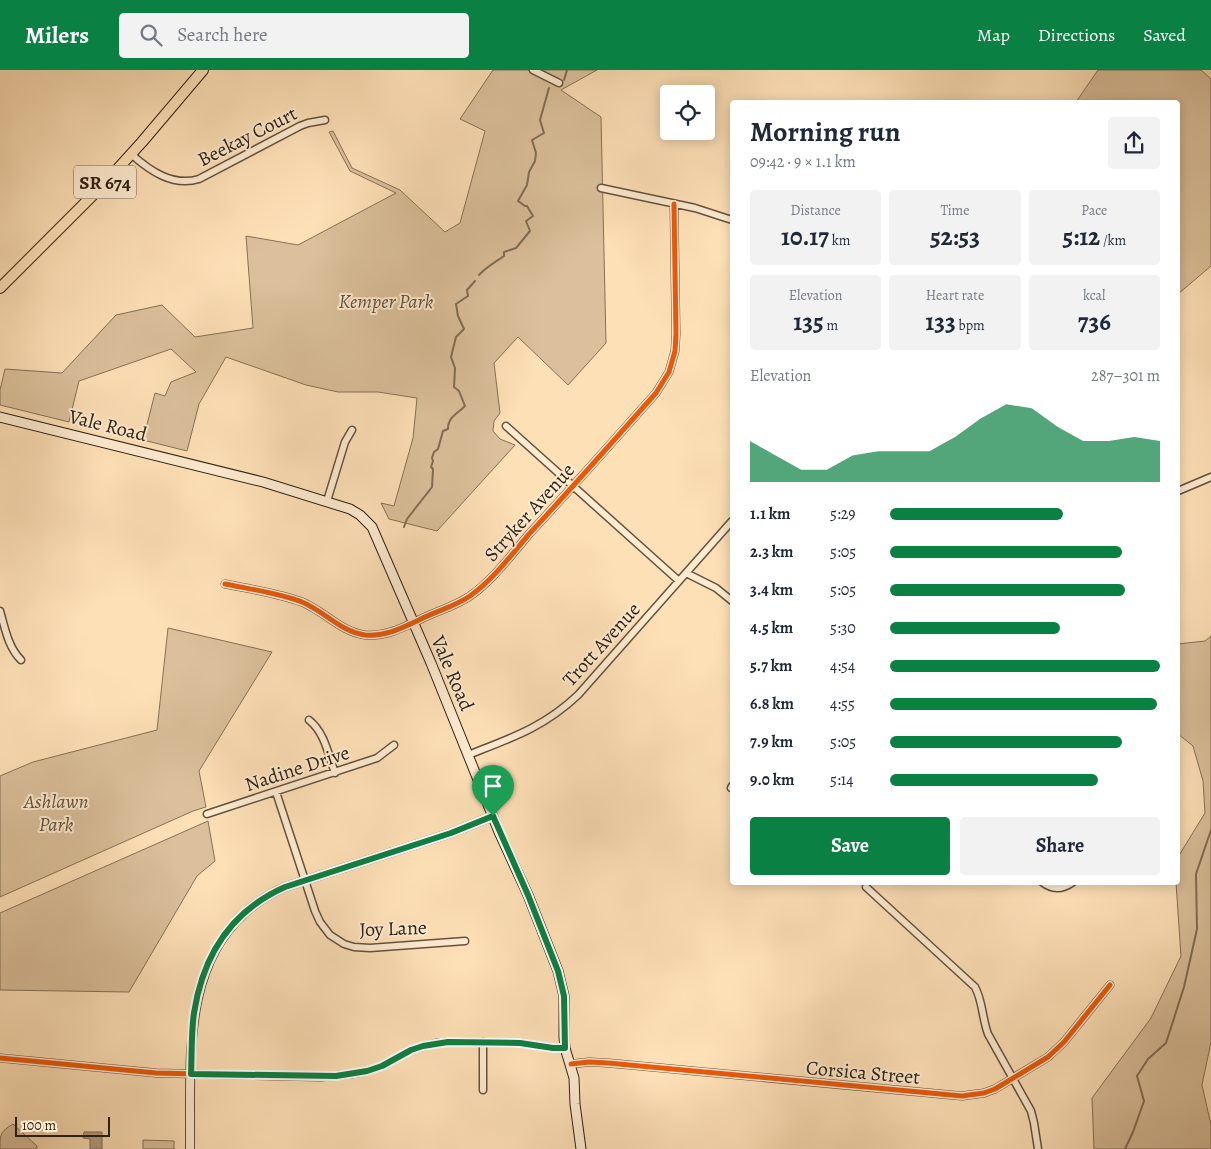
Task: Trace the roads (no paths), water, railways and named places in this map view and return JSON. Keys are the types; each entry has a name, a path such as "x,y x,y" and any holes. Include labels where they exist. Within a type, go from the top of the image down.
{"main road":[{"name":"SR 674","path":"0,288 131,154 203,70"},
{"name":"Vale Road","path":"0,417 195,464 327,501 350,509 360,515 372,527 377,534 558,971 564,996 565,1048 574,1078 575,1104 581,1149"}],"street":[{"path":"533,70 559,83"},
{"name":"Beekay Court","path":"131,154 146,167 163,176 181,182 191,182 300,126 325,120"},
{"path":"601,188 709,211 730,219"},
{"name":"Stryker Avenue","path":"225,584 290,598 320,611 339,625 357,633 376,635 414,624 447,609 470,596 483,585 656,392 669,372 675,351 676,334 674,204"},
{"path":"506,426 679,581"},
{"path":"327,501 345,442 352,430"},
{"path":"1180,490 1211,477"},
{"name":"Trott Avenue","path":"468,755 526,732 564,708 730,523"},
{"path":"686,573 716,588 730,599"},
{"path":"0,610 8,640 12,649 21,660"},
{"path":"309,720 323,737 334,773"},
{"name":"Nadine Drive","path":"208,814 377,758 394,746"},
{"name":"Joy Lane","path":"276,792 320,922 330,935 344,944 362,948 465,941"},
{"path":"190,1149 192,1030 197,997 208,964 219,942 237,919 259,901 285,887 451,833 493,816"},
{"path":"1046,885 1060,889 1067,885"},
{"path":"866,887 975,987 981,1001 985,1026 1030,1110 1038,1149"},
{"name":"Corsica Street","path":"571,1064 589,1062 608,1063 962,1096 984,1093 1037,1065 1060,1046 1110,985"},
{"path":"0,1058 121,1071 336,1076 374,1068 423,1046 448,1042 520,1043 565,1048"},
{"path":"483,1042 483,1090"}],"waterway":[{"path":"564,80 567,70"},
{"path":"479,275 487,267 504,256 504,252 516,248 530,231 526,221 533,216 527,206 518,201 527,185 529,172 535,161 536,153 532,140 544,133 540,120 549,88"},
{"path":"404,527 407,519 432,487 432,458 434,452 438,449 443,431 448,429 451,419 465,406 459,391 454,387 455,368 451,357 456,337 464,329 458,316 456,304 468,296 467,290 475,281"},
{"path":"1125,1149 1144,1101 1137,1076 1148,1059 1166,1043 1184,987 1197,929 1196,874 1211,830"}],"park label":[{"name":"Kemper Park","path":"386,301"},
{"name":"Ashlawn Park","path":"56,812"}]}
